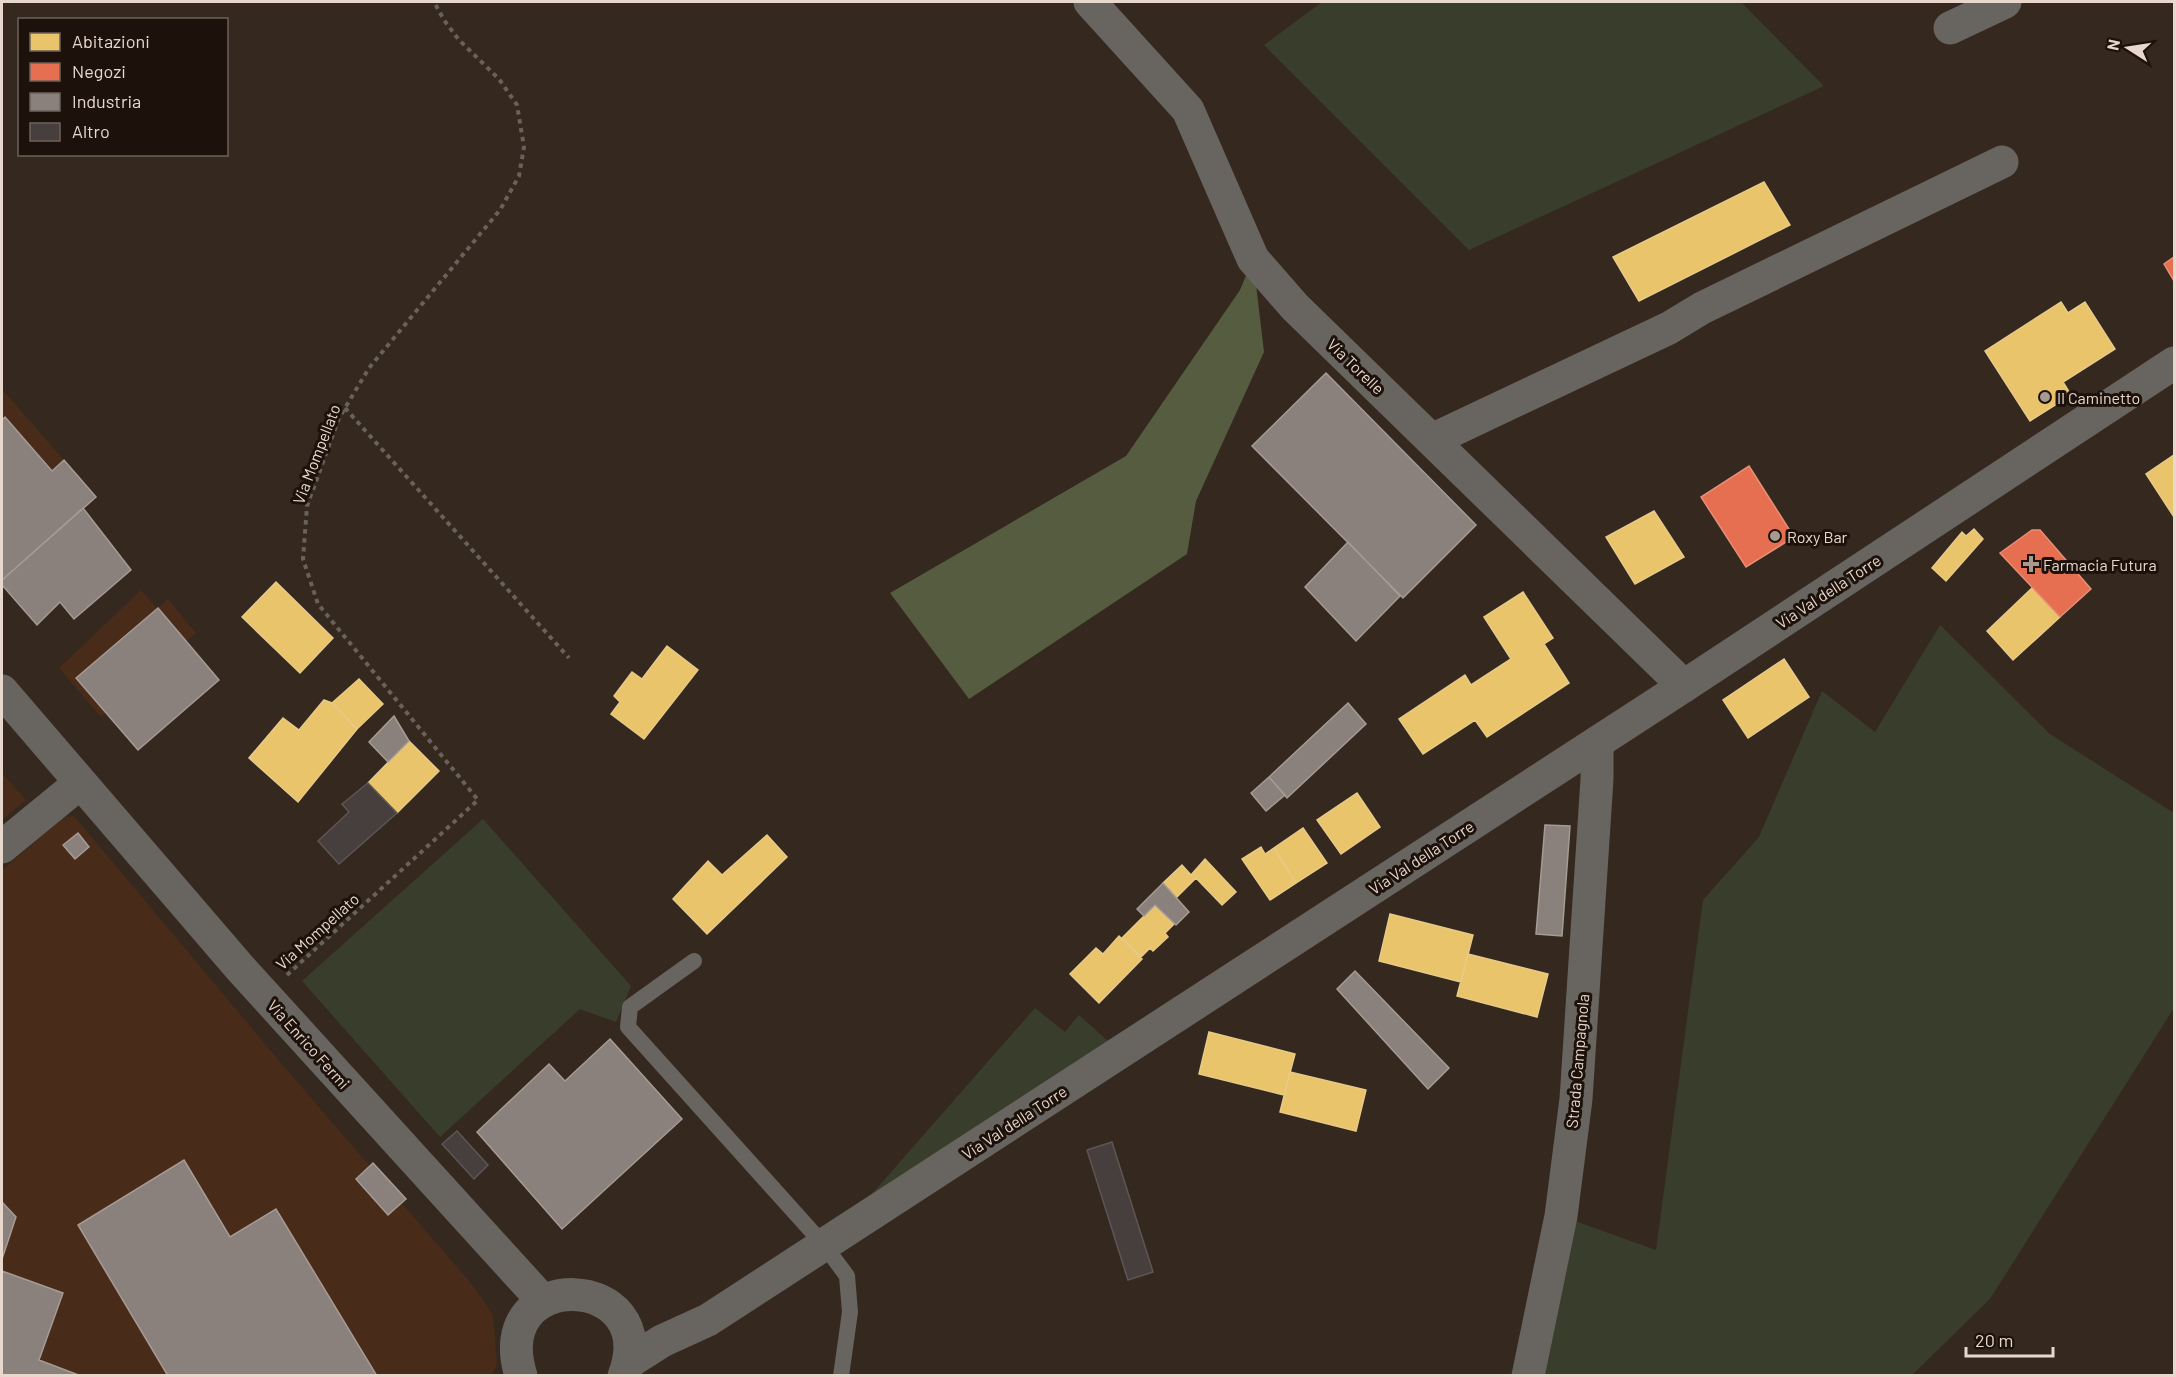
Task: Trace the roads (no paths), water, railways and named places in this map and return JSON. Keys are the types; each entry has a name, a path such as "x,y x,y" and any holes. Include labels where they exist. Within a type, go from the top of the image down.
{"street":[{"name":"Via Torelle","path":"1090,2 1188,110 1253,259 1295,307 1684,686"},
{"path":"1950,28 2005,2"},
{"path":"1432,440 1669,328 1702,308 2002,162"},
{"name":"Via Val della Torre","path":"627,1369 662,1341 708,1320 1597,743 2175,363"},
{"name":"Via Enrico Fermi","path":"2,692 265,995 543,1301"},
{"name":"Strada Campagnola","path":"1528,1376 1562,1216 1576,1099 1597,779 1597,743"},
{"path":"2,847 80,783"},
{"path":"521,1376 516,1360 516,1342 520,1326 530,1312 543,1301 559,1294 576,1293 594,1296 609,1305 620,1318 627,1332 630,1347 627,1369"},
{"path":"620,1318 662,1341"}],"lane":[{"path":"694,961 630,1006 628,1027 824,1245 847,1276 850,1312 841,1376"}],"place":[{"name":"Il Caminetto","path":"2045,397"},
{"name":"Roxy Bar","path":"1775,536"},
{"name":"Farmacia Futura","path":"2031,564"}]}
